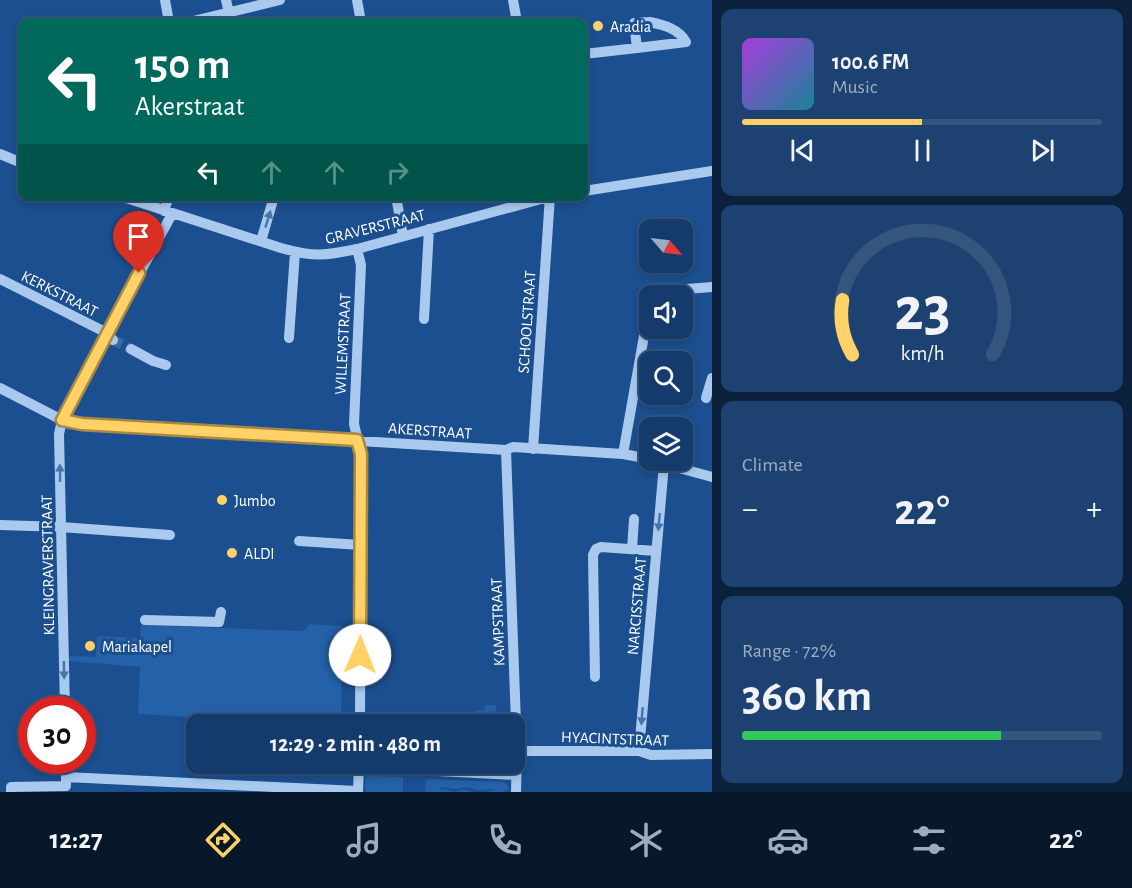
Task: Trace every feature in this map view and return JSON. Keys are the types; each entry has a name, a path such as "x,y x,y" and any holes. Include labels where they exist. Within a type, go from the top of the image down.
{"street":[{"path":"165,0 168,18"},
{"path":"226,0 229,13"},
{"path":"207,18 280,0"},
{"path":"357,0 361,18"},
{"path":"513,0 517,18"},
{"path":"588,54 647,47 686,42 676,31 650,22 634,24 637,48"},
{"path":"0,154 18,161"},
{"path":"588,190 712,171"},
{"name":"GRAVERSTRAAT","path":"134,201 295,252 330,255 535,201"},
{"path":"62,420 110,336 168,213 169,201"},
{"path":"261,241 273,201"},
{"path":"397,201 403,236"},
{"name":"SCHOOLSTRAAT","path":"533,449 550,201"},
{"path":"424,319 429,229"},
{"name":"WILLEMSTRAAT","path":"357,249 361,265 354,424 361,454 360,714"},
{"path":"289,338 295,252"},
{"name":"KERKSTRAAT","path":"0,279 110,336"},
{"path":"693,288 712,287"},
{"path":"623,454 643,339"},
{"path":"131,350 153,361 166,364"},
{"path":"706,398 712,378"},
{"name":"AKERSTRAAT","path":"0,388 62,420 82,424 506,450 513,447 623,454 639,457"},
{"name":"KLEINGRAVERSTRAAT","path":"62,420 59,434 65,696"},
{"name":"KAMPSTRAAT","path":"506,450 516,714"},
{"name":"NARCISSTRAAT","path":"639,751 656,551 656,471"},
{"name":"AKERSTRAAT","path":"691,471 712,477"},
{"path":"632,549 634,519"},
{"path":"0,525 170,535"},
{"path":"299,541 361,545"},
{"path":"595,676 593,555 596,549 601,547 656,551"},
{"path":"145,620 219,622 221,612"},
{"name":"HYACINTSTRAAT","path":"525,751 639,751 651,754 712,754"},
{"path":"11,792 11,787 66,785 358,792 359,774"},
{"path":"500,774 516,775"},
{"name":"KAMPSTRAAT","path":"516,775 516,792"}],"shaded area":[{"path":"310,624 342,626 341,714 186,714 186,717 138,714 140,667 69,661 69,656 96,657 97,636 140,638 141,625 303,631"},
{"path":"485,705 496,705 495,714 474,714 474,711 484,710"},
{"path":"368,776 403,777 403,792 366,792"},
{"path":"427,779 503,782 507,784 509,790 483,792 493,789 444,787 437,791 446,789 454,792 425,792"},
{"path":"463,789 471,792 454,792"}],"tunnel":[{"path":"113,340 131,349"}],"place":[{"name":"Aradia","path":"598,26"},
{"name":"Jumbo","path":"222,500"},
{"name":"ALDI","path":"232,553"},
{"name":"Mariakapel","path":"90,646"}],"route":[{"path":"139,273 62,420 82,424 357,440 361,454 360,655"}]}
